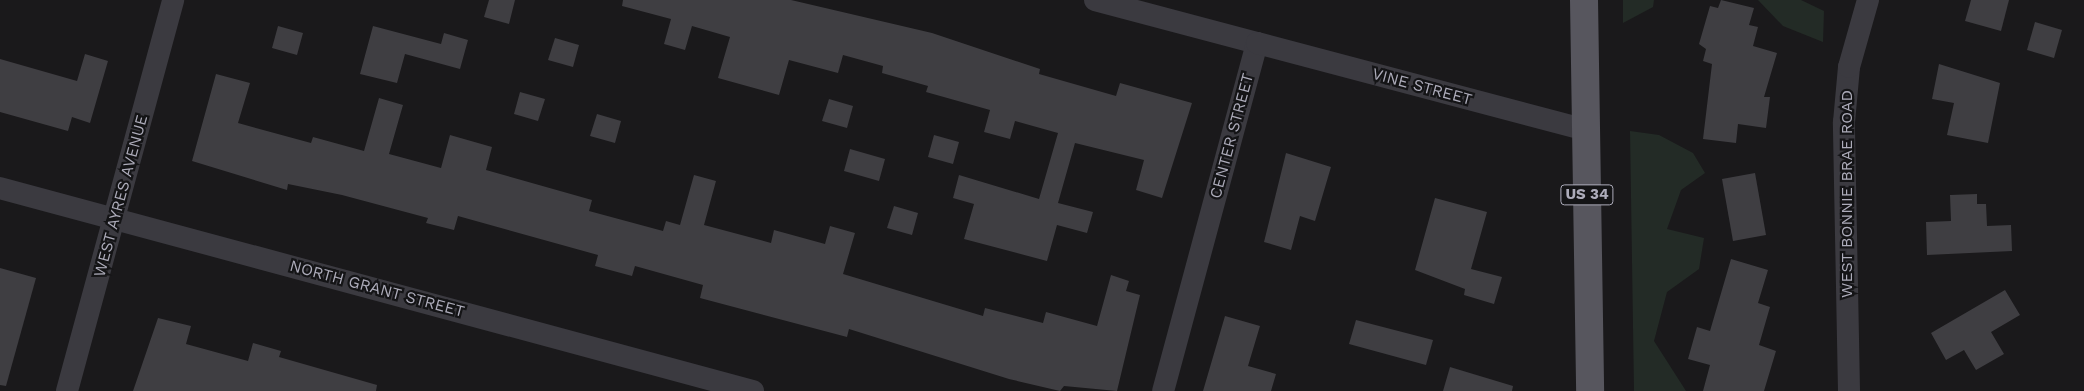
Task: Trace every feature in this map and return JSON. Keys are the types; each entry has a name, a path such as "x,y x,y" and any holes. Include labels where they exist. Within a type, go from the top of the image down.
{"main road":[{"name":"US 34","path":"1584,0 1590,391"}],"street":[{"name":"WEST AYRES AVENUE","path":"68,391 174,0"},
{"path":"1095,0 1258,44"},
{"name":"WEST BONNIE BRAE ROAD","path":"1849,391 1844,122 1849,67 1868,0"},
{"name":"VINE STREET","path":"1258,44 1587,130"},
{"name":"CENTER STREET","path":"1163,391 1258,44"},
{"name":"NORTH GRANT STREET","path":"0,188 753,391"}],"shaded area":[{"path":"1623,0 1654,0 1653,7 1623,23"},
{"path":"1758,0 1801,0 1824,11 1823,42 1783,26"},
{"path":"1630,131 1659,135 1693,153 1705,173 1681,190 1667,229 1704,238 1699,269 1667,292 1654,341 1686,391 1634,391"}],"building":[{"path":"489,0 515,0 509,24 484,17"},
{"path":"623,0 791,0 932,33 1040,69 1039,74 1116,96 1120,83 1192,103 1162,198 1136,190 1144,160 1075,143 1058,203 1093,212 1087,233 1057,225 1047,261 964,239 974,204 953,198 959,175 1039,199 1058,133 1015,121 1010,139 984,132 990,110 926,92 928,86 882,73 883,66 843,55 838,73 789,60 779,95 718,78 730,37 692,26 685,50 664,44 671,19 622,6"},
{"path":"1721,0 1754,8 1749,25 1758,27 1753,46 1777,53 1764,97 1770,97 1766,128 1738,124 1736,143 1703,139 1712,64 1703,61 1706,49 1699,44 1710,6 1718,8"},
{"path":"1971,0 2009,0 2001,31 1965,21"},
{"path":"2035,22 2062,30 2054,58 2027,50"},
{"path":"278,26 303,33 297,55 272,48"},
{"path":"373,26 441,44 444,33 468,40 460,69 405,54 397,83 360,74"},
{"path":"555,38 579,45 573,67 548,60"},
{"path":"85,54 108,61 90,123 72,117 68,131 0,112 0,59 77,81"},
{"path":"1939,64 2000,83 1988,143 1947,135 1954,103 1932,99"},
{"path":"216,74 250,83 238,123 311,143 313,137 364,151 379,98 403,105 389,154 441,168 450,135 492,147 486,170 592,200 589,211 663,231 666,221 680,225 694,175 716,181 704,225 771,243 774,230 825,244 830,226 855,233 843,274 983,316 985,308 1043,323 1046,312 1097,326 1111,275 1129,281 1126,291 1140,295 1117,391 1064,386 1060,391 1009,379 849,329 847,337 700,298 703,285 635,266 632,276 595,266 598,255 458,216 454,230 426,223 428,218 342,195 288,184 287,190 192,161"},
{"path":"520,92 545,99 538,121 514,114"},
{"path":"829,99 853,106 847,128 822,121"},
{"path":"597,114 621,121 615,143 590,136"},
{"path":"934,135 959,142 953,164 928,157"},
{"path":"850,149 885,159 879,181 844,171"},
{"path":"1286,153 1331,167 1315,221 1300,216 1291,250 1264,242"},
{"path":"1755,173 1766,235 1733,241 1722,179"},
{"path":"1977,194 1977,204 1986,204 1987,226 2011,225 2012,251 1927,255 1926,222 1951,221 1950,195"},
{"path":"1435,198 1487,212 1471,269 1502,277 1494,304 1464,295 1465,289 1415,270"},
{"path":"894,206 918,213 912,235 887,228"},
{"path":"1731,259 1768,270 1758,303 1770,307 1759,345 1776,351 1764,391 1703,391 1710,365 1688,359 1697,327 1710,331"},
{"path":"0,268 36,278 6,386 0,385"},
{"path":"2005,290 2020,315 1991,332 2004,354 1976,370 1964,350 1946,360 1931,333"},
{"path":"1225,316 1260,326 1248,366 1276,374 1271,391 1203,391"},
{"path":"158,318 191,326 186,344 248,361 253,343 281,351 279,357 377,385 376,391 133,391"},
{"path":"1356,320 1433,340 1426,365 1349,344"},
{"path":"1450,367 1513,386 1512,391 1443,391"}]}
